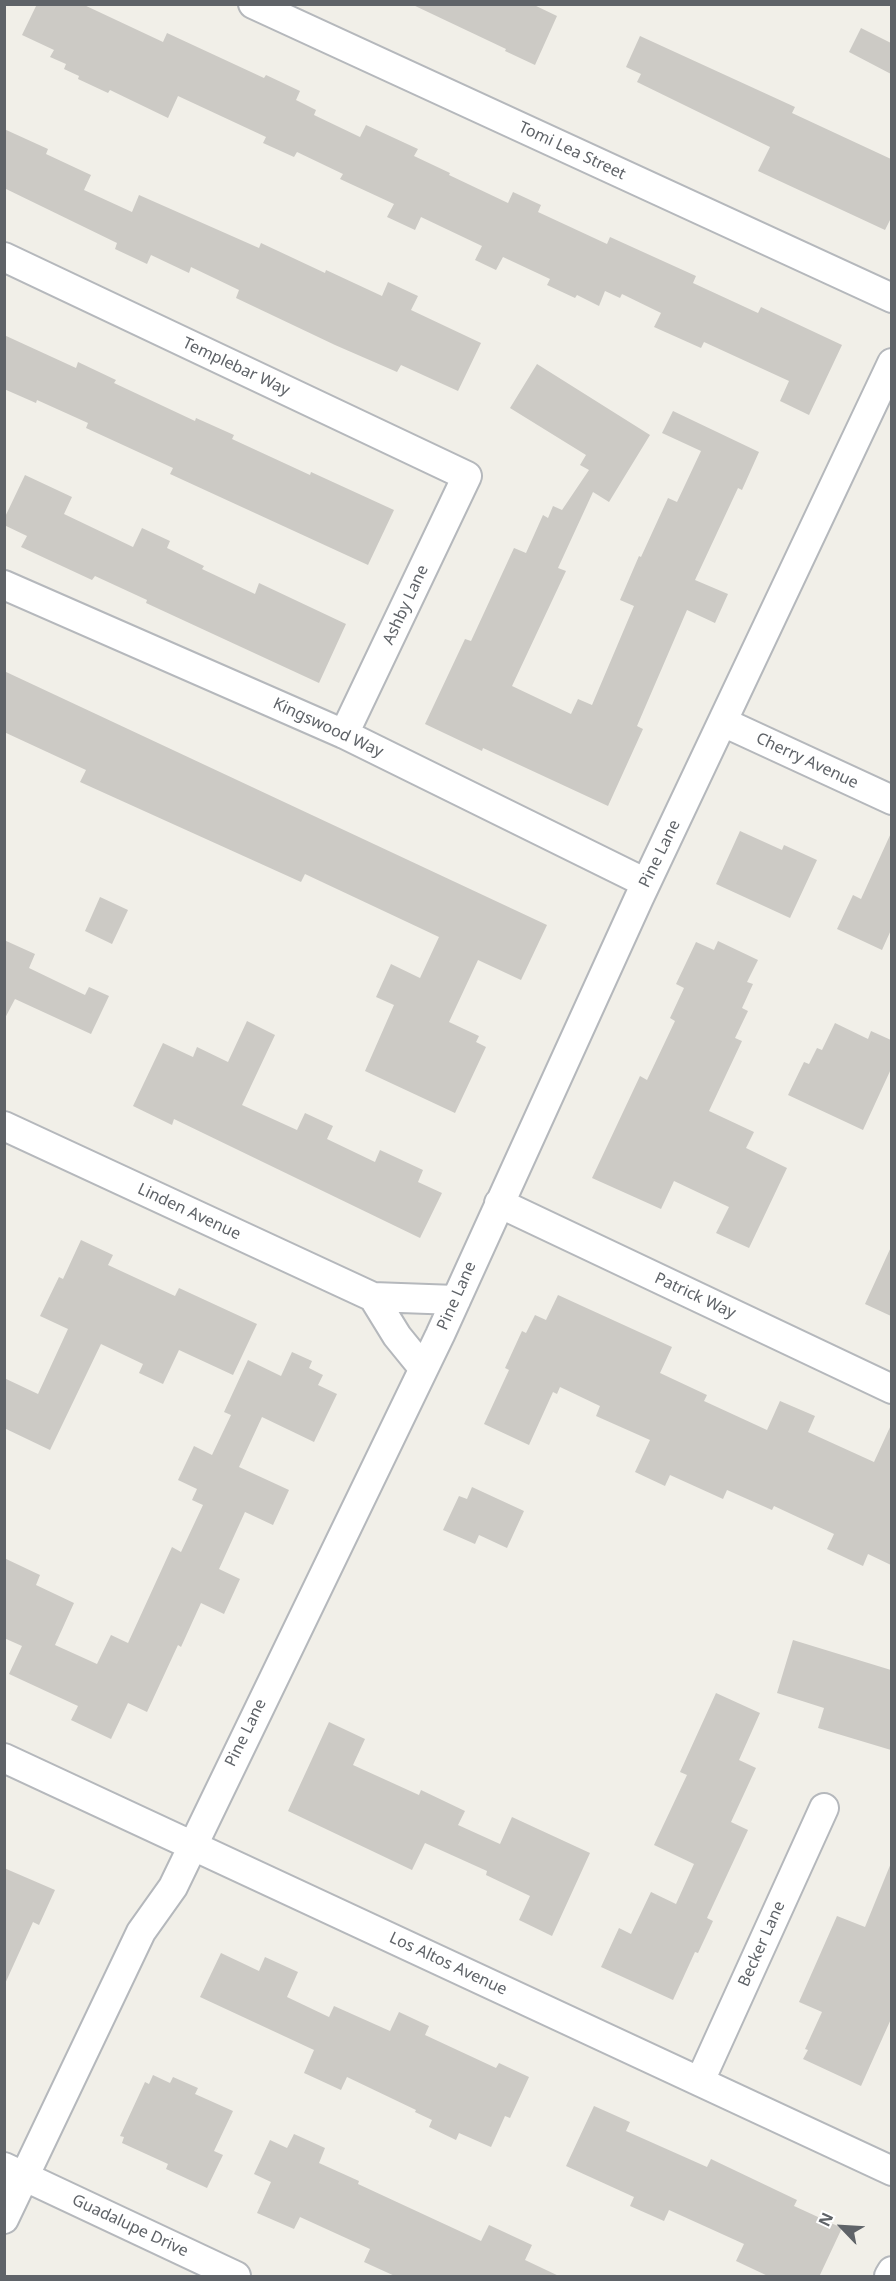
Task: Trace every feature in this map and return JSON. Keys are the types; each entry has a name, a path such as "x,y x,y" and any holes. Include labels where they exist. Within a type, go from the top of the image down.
{"street":[{"name":"Tomi Lea Street","path":"253,4 891,298"},
{"name":"Templebar Way","path":"4,257 467,476"},
{"name":"Pine Lane","path":"4,2219 14,2172 141,1932 173,1887 456,1300 646,883 891,363"},
{"name":"Ashby Lane","path":"344,734 467,476"},
{"name":"Kingswood Way","path":"4,585 344,734 646,883"},
{"name":"Cherry Avenue","path":"723,722 891,800"},
{"name":"Linden Avenue","path":"4,1126 373,1297 456,1300"},
{"name":"Patrick Way","path":"499,1203 891,1389"},
{"path":"373,1297 397,1336 423,1368"},
{"name":"Los Altos Avenue","path":"4,1758 891,2171"},
{"name":"Becker Lane","path":"700,2081 824,1808"},
{"name":"Guadalupe Drive","path":"14,2172 236,2277"},
{"path":"889,2277 891,2271"}],"building":[{"path":"37,4 82,4 163,42 167,33 264,78 266,75 300,91 296,100 316,110 314,115 360,137 366,125 418,149 414,156 508,203 513,192 541,205 538,212 607,244 610,237 696,276 693,283 758,313 761,307 842,345 809,415 780,401 789,381 704,342 701,348 654,327 661,313 622,294 620,298 605,291 599,306 577,295 575,298 547,285 550,279 503,257 496,270 475,260 482,246 421,217 415,230 387,217 394,204 340,179 343,174 297,152 294,157 263,143 266,137 178,96 168,118 110,90 108,93 78,79 79,76 64,69 66,64 50,57 54,50 22,35"},
{"path":"411,4 532,4 557,16 535,65"},
{"path":"861,28 891,43 891,74 849,52"},
{"path":"640,36 795,107 792,113 891,159 891,218 885,230 758,171 770,147 637,82 641,74 626,67"},
{"path":"4,129 48,149 46,154 91,175 84,190 132,212 139,195 259,248 261,243 325,273 326,270 382,296 388,282 418,296 411,310 481,343 458,391 401,365 397,372 335,345 236,298 239,290 191,267 189,273 151,255 147,264 115,249 117,243 4,188"},
{"path":"4,335 76,368 78,362 116,380 114,383 195,421 196,418 234,435 232,439 394,510 368,565 170,474 173,468 86,428 88,423 37,400 36,403 4,389"},
{"path":"537,364 650,435 609,502 593,492 558,568 566,571 512,686 571,714 578,699 592,705 634,606 620,600 668,498 677,502 701,451 662,433 673,411 759,452 742,490 738,488 695,580 728,594 715,623 687,610 637,726 643,729 608,806 483,748 482,751 425,724 465,639 471,641 514,548 526,553 543,515 548,518 553,506 562,510 589,470 580,465 586,455 510,408"},
{"path":"25,475 72,497 64,514 133,547 142,528 170,541 167,548 204,566 202,569 255,594 259,583 346,624 319,683 146,603 147,600 95,576 92,580 21,547 27,536 4,525 4,519"},
{"path":"4,671 547,925 521,980 478,960 449,1022 479,1036 476,1042 486,1047 455,1113 365,1071 394,1005 376,997 391,964 420,978 439,937 305,874 301,882 80,782 86,770 4,732"},
{"path":"740,831 782,850 784,845 817,860 790,918 716,884"},
{"path":"891,833 891,930 882,950 837,929 853,895 861,899"},
{"path":"100,897 128,910 112,944 85,931"},
{"path":"4,940 35,954 29,968 85,995 89,987 109,996 91,1034 15,999 4,1020"},
{"path":"718,941 758,960 747,982 753,984 742,1008 748,1011 735,1038 742,1041 709,1111 754,1132 746,1148 787,1168 749,1248 716,1233 729,1207 674,1181 661,1209 592,1178 640,1076 647,1080 675,1021 670,1018 684,988 676,984 696,942 714,950"},
{"path":"247,1021 275,1035 242,1105 297,1130 305,1113 333,1126 327,1139 375,1162 380,1150 423,1170 418,1182 442,1193 420,1238 174,1119 172,1125 133,1106 163,1043 193,1057 197,1047 228,1062"},
{"path":"835,1023 868,1039 871,1031 891,1040 891,1069 863,1130 788,1095 804,1062 809,1064 817,1048 822,1050"},
{"path":"81,1240 113,1255 108,1265 175,1296 179,1288 257,1324 233,1375 179,1350 163,1384 139,1373 143,1364 101,1344 50,1450 4,1428 4,1378 38,1394 68,1329 40,1316 59,1277 63,1279"},
{"path":"891,1247 891,1316 865,1304"},
{"path":"558,1295 672,1347 660,1373 707,1395 704,1401 767,1430 780,1401 815,1416 808,1432 874,1462 891,1425 891,1565 868,1554 863,1566 827,1549 834,1534 774,1506 772,1510 727,1490 723,1499 670,1475 665,1486 635,1472 650,1440 596,1416 600,1406 560,1387 557,1394 553,1392 529,1445 484,1424 509,1370 505,1368 522,1331 526,1333 535,1315 546,1320"},
{"path":"292,1352 312,1361 309,1368 323,1375 318,1385 337,1394 314,1442 262,1417 239,1467 289,1490 273,1525 245,1512 219,1569 240,1579 224,1614 201,1603 181,1647 178,1645 147,1712 128,1703 111,1739 71,1720 78,1706 9,1674 22,1646 4,1638 4,1558 40,1575 36,1585 74,1603 55,1645 97,1664 111,1635 128,1643 172,1547 181,1552 203,1505 192,1500 197,1489 178,1480 194,1446 212,1455 231,1415 224,1412 248,1360 281,1376"},
{"path":"472,1487 524,1511 507,1548 479,1535 475,1544 443,1530 459,1496 467,1499"},
{"path":"793,1640 891,1670 891,1750 818,1728 824,1708 777,1693"},
{"path":"716,1693 760,1713 739,1760 756,1768 731,1822 748,1830 707,1918 713,1921 698,1953 695,1952 673,2000 601,1967 619,1928 631,1934 651,1892 676,1904 694,1864 654,1845 687,1775 680,1772"},
{"path":"329,1722 365,1739 353,1765 419,1795 421,1790 465,1811 458,1825 500,1844 512,1817 590,1853 552,1936 519,1920 530,1896 486,1875 487,1871 425,1843 412,1870 288,1811"},
{"path":"891,1863 891,2019 861,2086 803,2059 808,2050 805,2049 822,2012 799,2002 837,1916 865,1927"},
{"path":"4,1868 55,1890 39,1925 33,1922 4,1986"},
{"path":"221,1953 259,1971 265,1957 298,1972 287,1997 329,2017 334,2006 390,2031 399,2012 429,2026 425,2035 496,2068 499,2063 529,2077 510,2118 505,2116 491,2147 459,2133 456,2140 429,2127 432,2120 415,2112 416,2110 347,2077 341,2090 304,2073 314,2050 200,1997"},
{"path":"153,2075 170,2083 173,2077 198,2088 195,2094 233,2111 214,2151 223,2155 207,2188 166,2169 168,2164 122,2143 124,2137 120,2136 145,2082 149,2084"},
{"path":"594,2106 630,2122 626,2131 707,2167 711,2159 797,2200 794,2206 842,2228 819,2277 770,2277 736,2261 744,2244 669,2210 664,2221 630,2206 634,2197 566,2166"},
{"path":"294,2134 325,2148 319,2163 359,2181 358,2184 481,2241 489,2225 532,2245 525,2260 561,2277 397,2277 364,2262 370,2249 300,2217 294,2229 257,2213 271,2182 254,2174 270,2140 287,2148"}]}
